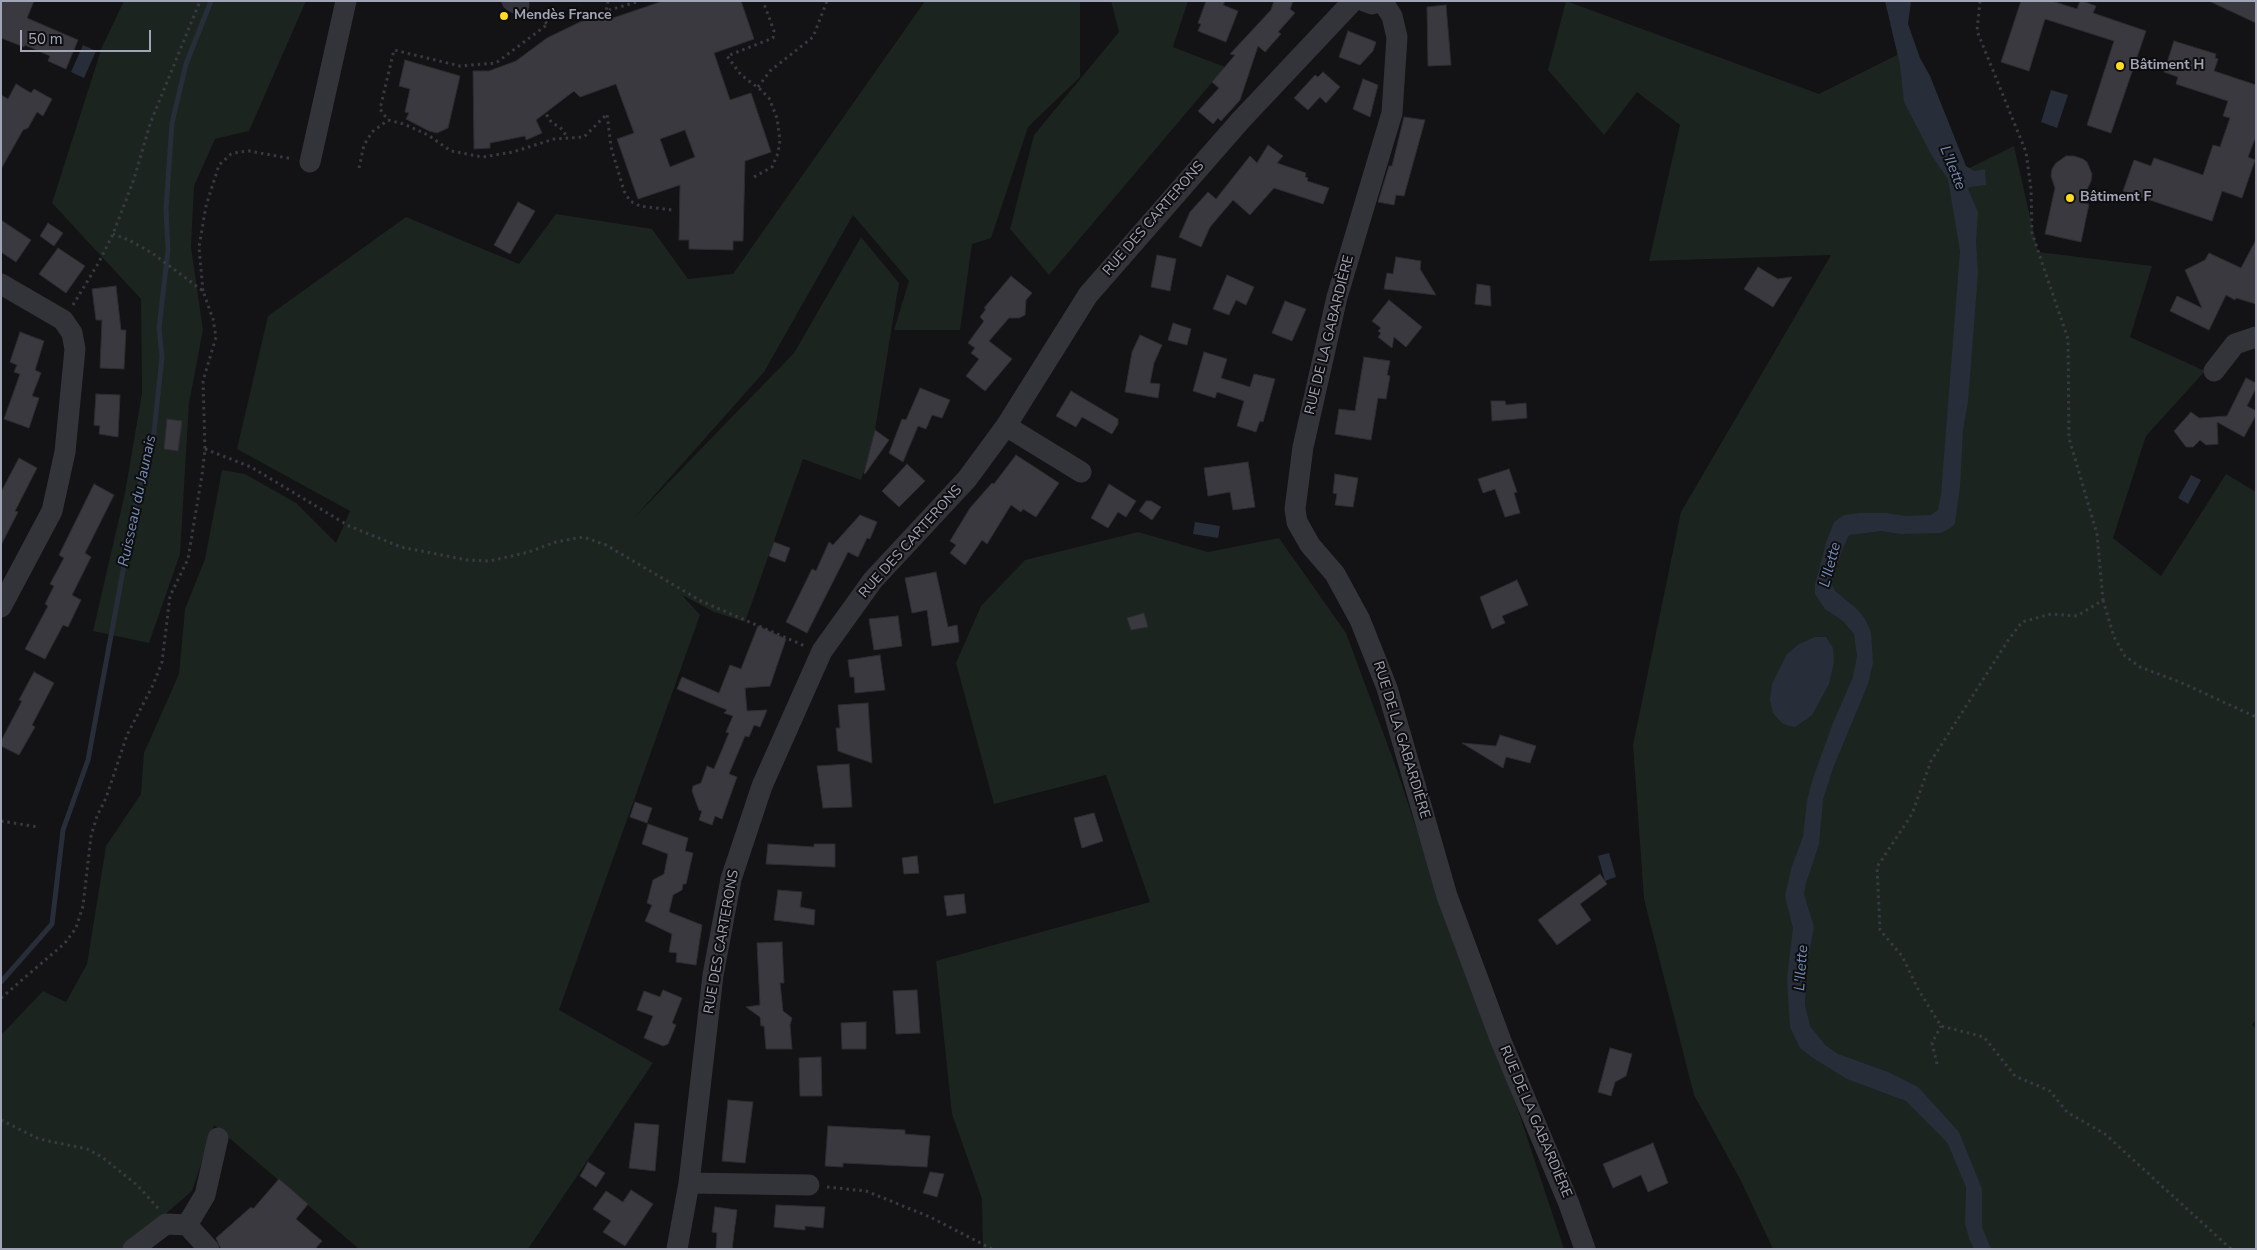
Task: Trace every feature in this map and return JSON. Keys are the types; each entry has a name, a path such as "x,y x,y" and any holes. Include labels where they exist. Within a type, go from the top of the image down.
{"street":[{"path":"310,162 346,1"},
{"name":"RUE DES CARTERONS","path":"677,1249 689,1183 713,975 731,879 762,786 822,652 873,580 967,478 1006,426 1088,295 1240,121 1353,1"},
{"path":"1364,1 1372,4 1382,1"},
{"name":"RUE DE LA GABARDIÈRE","path":"1382,1 1392,16 1397,37 1392,113 1337,297 1303,447 1296,489 1296,515 1302,534 1335,574 1346,593 1360,620 1377,663 1404,741 1447,896 1501,1041 1569,1204 1585,1249"},
{"path":"1,284 63,320 72,333 75,349 65,452 52,511 7,583 1,607"},
{"path":"2214,371 2235,344 2256,337"},
{"path":"1006,426 1081,472"},
{"path":"187,1225 206,1195 218,1138"},
{"path":"689,1183 809,1185"},
{"path":"133,1249 166,1224 187,1225 209,1249"}],"path":[{"path":"63,320 99,262 113,234 134,179 150,124 200,1"},
{"path":"608,1 606,11 640,1"},
{"path":"754,177 772,167 778,154 780,128 769,98 736,70 727,56 773,38 774,31 763,1"},
{"path":"758,87 770,71 812,37 827,1"},
{"path":"1980,1 1977,31 2026,152 2032,233 2068,338 2069,438 2097,534 2103,600 2114,637 2125,656 2140,667 2182,683 2256,717"},
{"path":"515,3 548,24 496,64 460,66 394,50 380,110 388,120 404,124 428,135 451,151 483,157 513,152 554,138 584,137 607,114 611,147 624,191 630,201 640,206 672,210"},
{"path":"532,93 552,123 560,127 568,138"},
{"path":"359,168 364,145 372,132 388,120"},
{"path":"1,998 71,937 78,923 83,906 91,836 97,816 106,798 127,736 153,685 162,662 170,596 188,559 193,539 205,449 203,381 216,337 214,319 203,291 199,247 210,191 216,172 224,158 231,154 249,151 310,162"},
{"path":"113,234 129,240 152,253 203,291"},
{"path":"205,449 251,468 349,526 401,548 467,560 490,561 583,536 606,545 700,601 822,652"},
{"path":"2103,600 2077,616 2051,614 2022,622 2009,639 1935,754 1912,814 1877,867 1880,930 1902,956 1918,989 1941,1026 1984,1037 2015,1076 2050,1091 2067,1112 2105,1134 2231,1249"},
{"path":"1,821 38,827"},
{"path":"1937,1064 1932,1042 1941,1026"},
{"path":"1,1120 39,1138 87,1149 102,1156 147,1195 159,1209 166,1224"},
{"path":"809,1185 866,1191 930,1217 992,1249"}],"shaded area":[{"path":"124,1 306,1 249,131 215,139 194,186 191,247 203,330 189,403 180,554 149,643 93,631 125,493 142,393 141,299 52,203 102,47"},
{"path":"925,1 1080,1 1080,77 1028,127 991,238 972,244 960,330 894,330 909,281 853,215 764,372 635,517 794,353 861,237 899,283 875,430 861,480 803,459 745,622 714,612 682,595 700,615 559,1010 653,1063 528,1249 359,1249 214,1125 192,1191 125,1249 1,1249 1,1035 43,991 66,1002 87,964 106,846 141,794 144,753 179,674 185,609 205,559 222,470 245,474 296,503 336,543 350,511 237,449 268,316 406,217 519,264 556,214 652,229 688,279 733,274"},
{"path":"1111,1 1188,1 1173,47 1225,67 1049,275 1010,229 1034,135 1119,32"},
{"path":"1566,1 1819,94 1899,54 1953,176 2014,146 2038,252 2152,266 2130,337 2205,371 2146,436 2113,538 2161,576 2226,474 2256,492 2256,1019 2252,1025 2256,1028 2256,1249 1773,1249 1741,1181 1694,1095 1644,899 1633,745 1681,512 1831,255 1649,261 1680,125 1637,92 1604,135 1548,70"},
{"path":"1138,532 1208,552 1279,538 1346,633 1397,770 1455,946 1517,1107 1564,1249 983,1249 982,1199 952,1114 936,961 1150,902 1106,775 994,804 956,663 981,606 1025,560"}],"water":[{"name":"L'Ilette","path":"1885,1 1911,1 1908,24 1920,58 1930,76 1966,166 1974,171 1985,169 1986,185 1970,187 1968,189 1978,212 1976,242 1978,273 1968,402 1963,430 1960,487 1955,523 1952,527 1941,533 1901,534 1881,531 1849,535 1833,576 1832,585 1835,591 1858,610 1871,632 1873,663 1868,684 1833,768 1823,800 1819,844 1806,883 1804,894 1814,927 1806,970 1805,1005 1810,1026 1825,1045 1838,1054 1888,1072 1918,1087 1959,1132 1982,1189 1982,1227 1991,1249 1974,1249 1970,1241 1965,1224 1966,1187 1948,1144 1944,1139 1906,1101 1847,1079 1813,1058 1800,1048 1790,1027 1787,979 1793,928 1785,896 1792,866 1803,837 1807,801 1813,778 1833,723 1853,677 1857,656 1854,634 1843,621 1825,609 1815,594 1815,585 1826,543 1834,522 1844,515 1887,513 1905,516 1931,515 1938,510 1941,495 1960,251 1948,179 1932,156 1904,102 1900,65"},
{"path":"83,45 96,51 84,78 71,72"},
{"path":"2051,90 2068,95 2057,128 2041,122"},
{"path":"2191,475 2201,480 2188,504 2178,498"},
{"path":"1195,522 1220,526 1218,538 1193,534"},
{"path":"1815,637 1826,637 1833,648 1834,662 1829,684 1812,715 1795,727 1789,726 1782,723 1773,713 1770,700 1772,684 1787,654 1799,644"},
{"path":"1609,853 1616,877 1605,881 1598,856"}],"building":[{"path":"1,1 34,1 27,18 78,40 66,69 48,61 50,56 25,45 24,47 1,38"},
{"path":"663,1 741,1 754,39 714,53 730,100 751,93 771,152 745,161 743,241 733,241 733,250 689,249 689,240 679,240 680,185 638,199 617,139 634,133 616,84 580,97 574,91 536,120 542,133 526,140 525,136 490,143 490,148 474,149 473,71 489,71 516,61 547,38 580,22 605,15 607,20","holes":["685,130 695,157 670,167 660,139"]},
{"path":"1206,1 1225,1 1223,5 1238,11 1226,42 1198,31 1201,24 1198,23"},
{"path":"1274,1 1293,1 1290,9 1295,13 1278,32 1281,34 1265,52 1258,46 1240,100 1221,121 1218,118 1213,124 1198,111 1219,88 1212,82 1235,55 1230,54 1271,10"},
{"name":"Bâtiment H","path":"2021,1 2052,1 2077,9 2080,1 2082,1 2096,6 2093,13 2146,31 2111,133 2087,125 2114,41 2045,19 2029,71 2001,62"},
{"path":"2209,1 2256,1 2256,23"},
{"path":"1446,5 1451,65 1428,66 1427,7"},
{"path":"1348,31 1376,42 1373,51 1360,65 1339,57"},
{"path":"2174,41 2216,54 2215,58 2218,59 2214,71 2256,85 2256,136 2248,157 2255,160 2242,198 2222,191 2212,221 2123,191 2134,160 2151,166 2154,158 2203,175 2213,145 2220,147 2230,118 2223,116 2228,101 2176,84 2178,77 2164,72"},
{"path":"405,60 460,76 448,128 437,133 406,119 409,113 405,112 410,89 399,86"},
{"path":"1323,72 1340,87 1326,103 1320,97 1308,110 1294,98 1315,75 1318,77"},
{"path":"1363,79 1378,85 1370,117 1353,109"},
{"path":"16,84 31,93 34,89 52,99 43,116 37,112 28,128 23,130 1,169 1,95 8,99"},
{"path":"1404,117 1425,120 1404,196 1396,195 1394,205 1378,202 1389,166 1392,166"},
{"path":"1268,145 1283,156 1277,163 1306,173 1307,181 1329,188 1323,204 1274,188 1250,215 1233,200 1210,227 1201,247 1179,237 1190,212 1208,192 1216,199 1250,156 1257,163"},
{"name":"Bâtiment F","path":"2066,156 2083,159 2087,162 2092,174 2091,181 2081,203 2089,204 2081,242 2045,234 2055,188 2051,176 2052,169 2056,163"},
{"path":"518,202 535,211 510,254 494,245"},
{"path":"1,220 31,240 16,262 1,252"},
{"path":"48,223 63,233 54,246 40,236"},
{"path":"2256,240 2256,304 2236,298 2235,300 2226,295 2209,330 2170,311 2177,296 2202,308 2185,270 2205,260 2209,253 2241,268"},
{"path":"58,248 85,266 66,293 39,274"},
{"path":"1157,255 1176,259 1170,291 1151,287"},
{"path":"1396,257 1421,261 1420,269 1436,295 1384,289 1387,273 1393,274"},
{"path":"1758,267 1778,279 1792,277 1773,307 1744,289"},
{"path":"1227,275 1254,287 1246,305 1236,300 1229,315 1213,309"},
{"path":"1011,276 1032,293 1026,300 1025,315 1019,318 1009,318 989,341 1012,359 985,391 966,376 979,359 971,353 975,348 968,343 984,321 980,317 986,309 984,308"},
{"path":"1477,284 1490,286 1491,306 1475,304"},
{"path":"116,286 121,330 126,330 124,369 100,368 102,320 96,320 92,289"},
{"path":"1389,300 1422,327 1406,347 1394,337 1392,348 1378,337 1381,333 1378,331 1381,328 1372,321"},
{"path":"1285,301 1306,309 1292,341 1272,333"},
{"path":"1173,323 1191,329 1187,345 1168,340"},
{"path":"20,332 44,341 35,370 41,373 32,396 39,398 29,428 4,419 20,374 14,372 17,365 10,362"},
{"path":"1140,335 1162,345 1154,363 1150,383 1160,384 1158,398 1125,392 1132,352"},
{"path":"1204,352 1227,359 1221,378 1250,387 1254,374 1275,379 1263,422 1260,421 1256,432 1237,426 1244,401 1217,392 1215,398 1193,391"},
{"path":"1364,357 1390,361 1387,375 1390,376 1386,399 1378,398 1371,440 1335,434 1339,409 1355,411"},
{"path":"2246,378 2256,383 2256,388 2247,406 2256,411 2256,415 2244,437 2217,422 2218,444 2206,445 2200,440 2193,447 2186,447 2174,431 2191,412 2199,418 2227,416"},
{"path":"920,388 950,400 942,418 932,415 926,429 918,426 903,462 889,453 902,419 906,420"},
{"path":"1071,391 1118,419 1118,424 1112,434 1082,417 1076,427 1056,416"},
{"path":"96,394 120,395 118,437 99,434 100,426 94,425"},
{"path":"1491,401 1505,401 1506,405 1526,403 1527,418 1492,421"},
{"path":"167,419 182,421 178,451 164,449"},
{"path":"875,430 889,440 865,474 864,473"},
{"path":"1016,455 1059,483 1036,517 1023,509 1021,512 1011,505 987,544 982,540 965,565 950,553 956,545 950,541 970,508 992,483 994,484"},
{"path":"19,458 37,468 15,511 18,512 1,545 1,492"},
{"path":"1248,462 1255,507 1233,510 1230,492 1208,496 1204,468"},
{"path":"907,464 925,481 899,507 882,491"},
{"path":"1509,469 1517,492 1514,493 1520,513 1505,517 1495,489 1483,493 1478,479"},
{"path":"1335,474 1358,478 1353,507 1335,505 1337,494 1333,493"},
{"path":"94,484 114,495 85,553 91,557 72,595 81,600 68,627 63,625 45,659 25,649 48,606 45,604 54,586 50,584 64,558 59,555"},
{"path":"1109,484 1136,501 1126,517 1118,512 1108,528 1091,518"},
{"path":"1146,501 1151,501 1161,507 1152,520 1139,511"},
{"path":"860,515 877,522 870,539 867,538 858,557 848,552 807,633 786,622 812,569 816,571 829,542 833,545"},
{"path":"774,542 790,548 785,562 769,556"},
{"path":"936,572 948,627 957,625 959,642 932,646 927,610 912,613 905,578"},
{"path":"1517,580 1528,605 1502,616 1505,623 1492,629 1480,597"},
{"path":"1144,613 1148,627 1131,630 1127,618"},
{"path":"898,616 902,646 874,650 869,619"},
{"path":"758,626 786,639 770,686 745,688 747,711 767,710 760,727 754,725 749,737 745,736 729,774 737,777 722,819 715,816 712,825 699,820 702,811 699,810 692,791 693,786 701,783 707,766 714,769 729,733 726,732 733,716 724,713 727,710 677,689 682,677 719,693 730,665 741,669"},
{"path":"880,655 885,690 855,693 854,677 850,677 848,660"},
{"path":"34,672 54,683 32,725 35,727 19,755 1,746 1,741 22,701 19,700"},
{"path":"868,703 872,763 838,751 836,728 840,728 838,705"},
{"path":"1500,735 1536,746 1530,763 1506,757 1503,768 1462,743 1496,746"},
{"path":"849,764 852,807 823,808 817,766"},
{"path":"635,802 652,808 647,823 630,817"},
{"path":"1094,813 1103,841 1082,848 1074,818"},
{"path":"648,824 688,838 685,851 693,853 686,884 683,884 682,890 673,895 669,912 702,925 696,965 676,962 677,953 669,952 672,934 645,921 652,905 647,903 653,880 664,874 668,854 642,844"},
{"path":"768,844 814,847 814,844 835,844 835,867 766,864"},
{"path":"917,856 919,873 904,874 902,858"},
{"path":"1600,874 1607,884 1580,904 1591,920 1557,945 1538,920"},
{"path":"778,890 802,892 800,907 815,910 814,925 774,920"},
{"path":"964,894 966,913 947,916 944,896"},
{"path":"782,942 784,983 780,983 783,1011 792,1018 790,1025 792,1049 766,1049 764,1026 761,1026 760,1017 746,1007 760,1005 757,943"},
{"path":"663,990 682,998 672,1023 676,1025 668,1044 663,1046 644,1038 653,1016 637,1010 644,991 660,997"},
{"path":"917,990 920,1033 896,1034 893,991"},
{"path":"866,1022 866,1049 842,1049 841,1023"},
{"path":"1610,1048 1632,1054 1626,1076 1615,1082 1611,1096 1598,1092"},
{"path":"821,1057 822,1096 800,1096 799,1058"},
{"path":"728,1100 753,1102 745,1163 722,1161"},
{"path":"635,1123 659,1125 655,1171 629,1168"},
{"path":"828,1126 905,1130 905,1134 930,1136 927,1167 843,1163 843,1167 825,1166"},
{"path":"1653,1143 1668,1183 1648,1192 1641,1175 1613,1188 1603,1164"},
{"path":"588,1162 605,1173 596,1187 580,1176"},
{"path":"930,1172 944,1174 937,1197 923,1193"},
{"path":"279,1179 308,1204 296,1219 322,1241 315,1249 221,1249 216,1238 251,1207 253,1209"},
{"path":"631,1190 653,1204 625,1246 603,1232 611,1221 593,1209 606,1191 623,1202"},
{"path":"776,1205 825,1207 823,1228 805,1226 805,1230 774,1227"},
{"path":"715,1207 737,1210 732,1249 716,1249 717,1233 712,1232"}],"waterway":[{"name":"Ruisseau du Jaunais","path":"1,982 52,924 63,830 88,760 137,495 153,442 162,357 159,328 168,250 166,209 172,123 186,64 211,1"}],"place":[{"name":"Mendès France","path":"504,16"},
{"name":"Bâtiment H","path":"2120,66"},
{"name":"Bâtiment F","path":"2070,198"}]}
